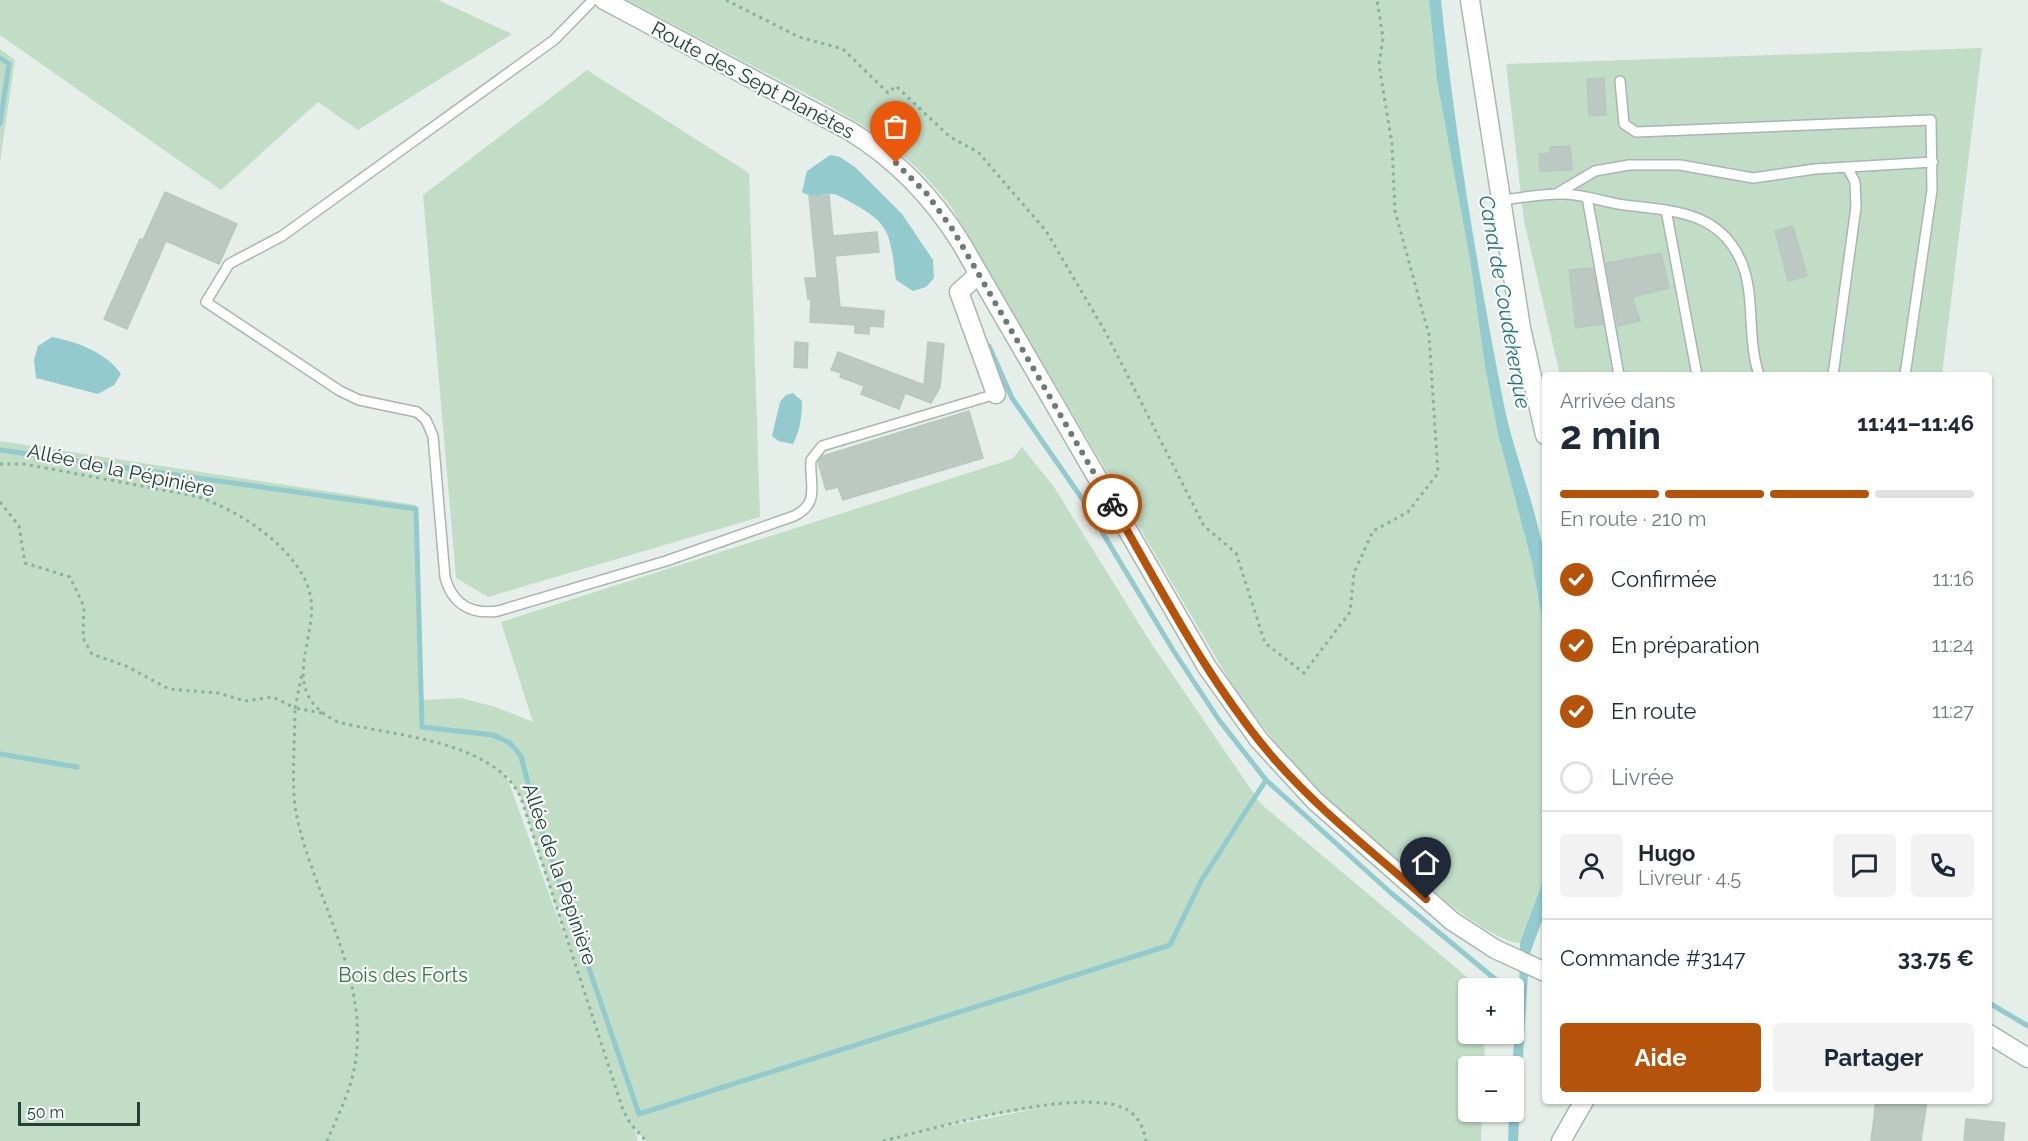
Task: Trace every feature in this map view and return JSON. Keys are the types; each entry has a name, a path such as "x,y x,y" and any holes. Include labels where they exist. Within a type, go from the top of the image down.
{"main road":[{"name":"Route des Sept Planètes","path":"604,0 831,120 873,146 901,168 931,200 979,274 1197,651 1248,726 1290,776 1452,921 1504,954 1542,970"},
{"path":"1470,0 1521,328 1542,422"},
{"path":"979,274 959,292 996,394"},
{"path":"1992,1036 2028,1058"},
{"path":"1561,1141 1582,1104"},
{"path":"1575,1141 1595,1104"}],"lane":[{"path":"593,0 554,40 282,236 234,260 222,272 206,302 340,391 369,402 411,410 426,420 433,436 445,578 449,591 457,602 475,612 498,611 666,561 794,516 805,510 811,502 814,490 811,460 818,448 996,394"},
{"path":"1620,81 1624,124 1636,132 1931,120 1933,162 1931,202 1905,372"},
{"path":"1556,194 1595,171 1622,165 1680,165 1752,178 1847,167 1933,162"},
{"path":"1833,372 1856,207 1855,182 1847,167"},
{"path":"1501,200 1556,194 1666,210 1698,218 1724,236 1735,251 1747,281 1751,343 1758,372"},
{"path":"1587,197 1618,372"},
{"path":"1666,210 1696,372"}],"path":[{"path":"726,0 799,37 843,49 888,93 896,86 950,137 978,152 993,169 1046,231 1100,322 1204,526 1236,553 1265,643 1304,673 1350,612 1354,573 1373,531 1408,512 1438,473 1429,335 1395,211 1392,144 1379,65 1383,38 1377,0"},
{"name":"Allée de la Pépinière","path":"0,464 34,465 195,496 216,503 245,520 280,548 307,585 311,601 303,668 307,691 324,714 338,722 440,745 488,763 509,778 520,798 623,1110 630,1123 646,1141"},
{"path":"0,502 19,526 26,564 70,577 84,607 82,638 92,654 126,666 169,689 218,693 245,701 273,697 295,708 324,714"},
{"path":"303,668 295,708 296,812 322,902 347,962 358,1036 351,1081 327,1141"},
{"path":"883,1141 1006,1112 1100,1102 1131,1112 1140,1122 1146,1141"}],"green space":[{"path":"0,0 438,0 512,34 358,130 318,102 221,190 0,35"},
{"path":"627,0 1429,0 1437,81 1470,260 1485,367 1498,434 1532,563 1542,618 1542,883 1520,943 1501,937 1474,922 1409,872 1321,792 1277,744 1235,690 950,205 910,161 889,144 822,102"},
{"path":"1982,48 1942,372 1559,372 1524,221 1506,64"},
{"path":"0,49 15,60 0,162"},
{"path":"587,70 749,173 760,517 488,597 456,578 423,195"},
{"name":"Bois des Forts","path":"0,441 416,505 421,700 461,698 496,707 533,722 501,622 1012,459 1022,447 1054,487 1151,643 1261,804 1468,978 1458,978 1458,1044 1485,1044 1484,1056 1458,1056 1458,1122 1482,1122 1481,1141 646,1141 635,1129 638,1141 0,1141","holes":["505,772 521,798 569,950","1045,1107 931,1129 987,1116"]}],"water":[{"path":"1429,0 1441,0 1460,150 1493,350 1507,419 1542,544 1542,618 1532,563 1498,434 1485,367 1470,260 1437,81"},
{"path":"830,155 840,157 855,167 902,214 933,260 934,278 926,287 913,291 896,280 887,234 883,226 867,212 835,195 813,195 802,192 807,171"},
{"path":"52,337 90,349 115,366 121,374 114,385 98,394 36,378 34,360 38,346"},
{"path":"793,393 802,401 802,412 793,444 778,441 772,436 780,402 786,395"},
{"path":"1542,883 1542,921 1529,956 1524,1040 1524,978 1519,978 1520,943"},
{"path":"1514,1044 1524,1044 1523,1056 1513,1056"},
{"path":"1509,1122 1519,1122 1518,1141 1508,1141"}],"building":[{"path":"1604,78 1606,115 1589,116 1587,79"},
{"path":"1570,146 1572,170 1540,171 1539,154 1550,153 1550,147"},
{"path":"165,192 237,224 219,264 166,241 127,329 104,319 140,239 143,240"},
{"path":"829,195 833,236 877,232 879,252 835,256 840,307 884,311 883,327 869,326 869,334 855,333 855,325 810,322 811,300 808,299 805,278 817,278 809,196"},
{"path":"1793,226 1807,276 1788,281 1775,231"},
{"path":"1661,253 1669,288 1632,297 1640,321 1618,326 1606,263"},
{"path":"1593,268 1603,324 1576,328 1569,270"},
{"path":"795,342 808,343 807,368 794,367"},
{"path":"928,342 944,344 940,387 931,403 905,393 899,409 861,394 864,386 840,377 841,373 831,370 838,352 924,385"},
{"path":"969,411 983,458 843,500 838,487 826,490 818,462 823,456"},
{"path":"1876,1104 1927,1104 1921,1141 1871,1141"},
{"path":"1966,1119 2005,1123 2003,1141 1964,1141"}],"waterway":[{"path":"0,58 9,64 0,124"},
{"path":"989,346 1012,398 1081,497 1173,650 1219,720 1266,780 1391,893 1494,978"},
{"path":"0,450 416,509 422,727 493,735 510,743 521,756 537,817 639,1114 1170,945 1201,881 1266,780"},
{"path":"0,754 77,767"},
{"path":"1992,1005 2028,1026"}],"way so far":[{"path":"896,163 927,194 945,217 1112,504"}],"route":[{"path":"1112,504 1207,666 1259,740 1302,789 1426,899"}],"water label":[{"name":"Canal de Coudekerque","path":"1505,302"}]}
